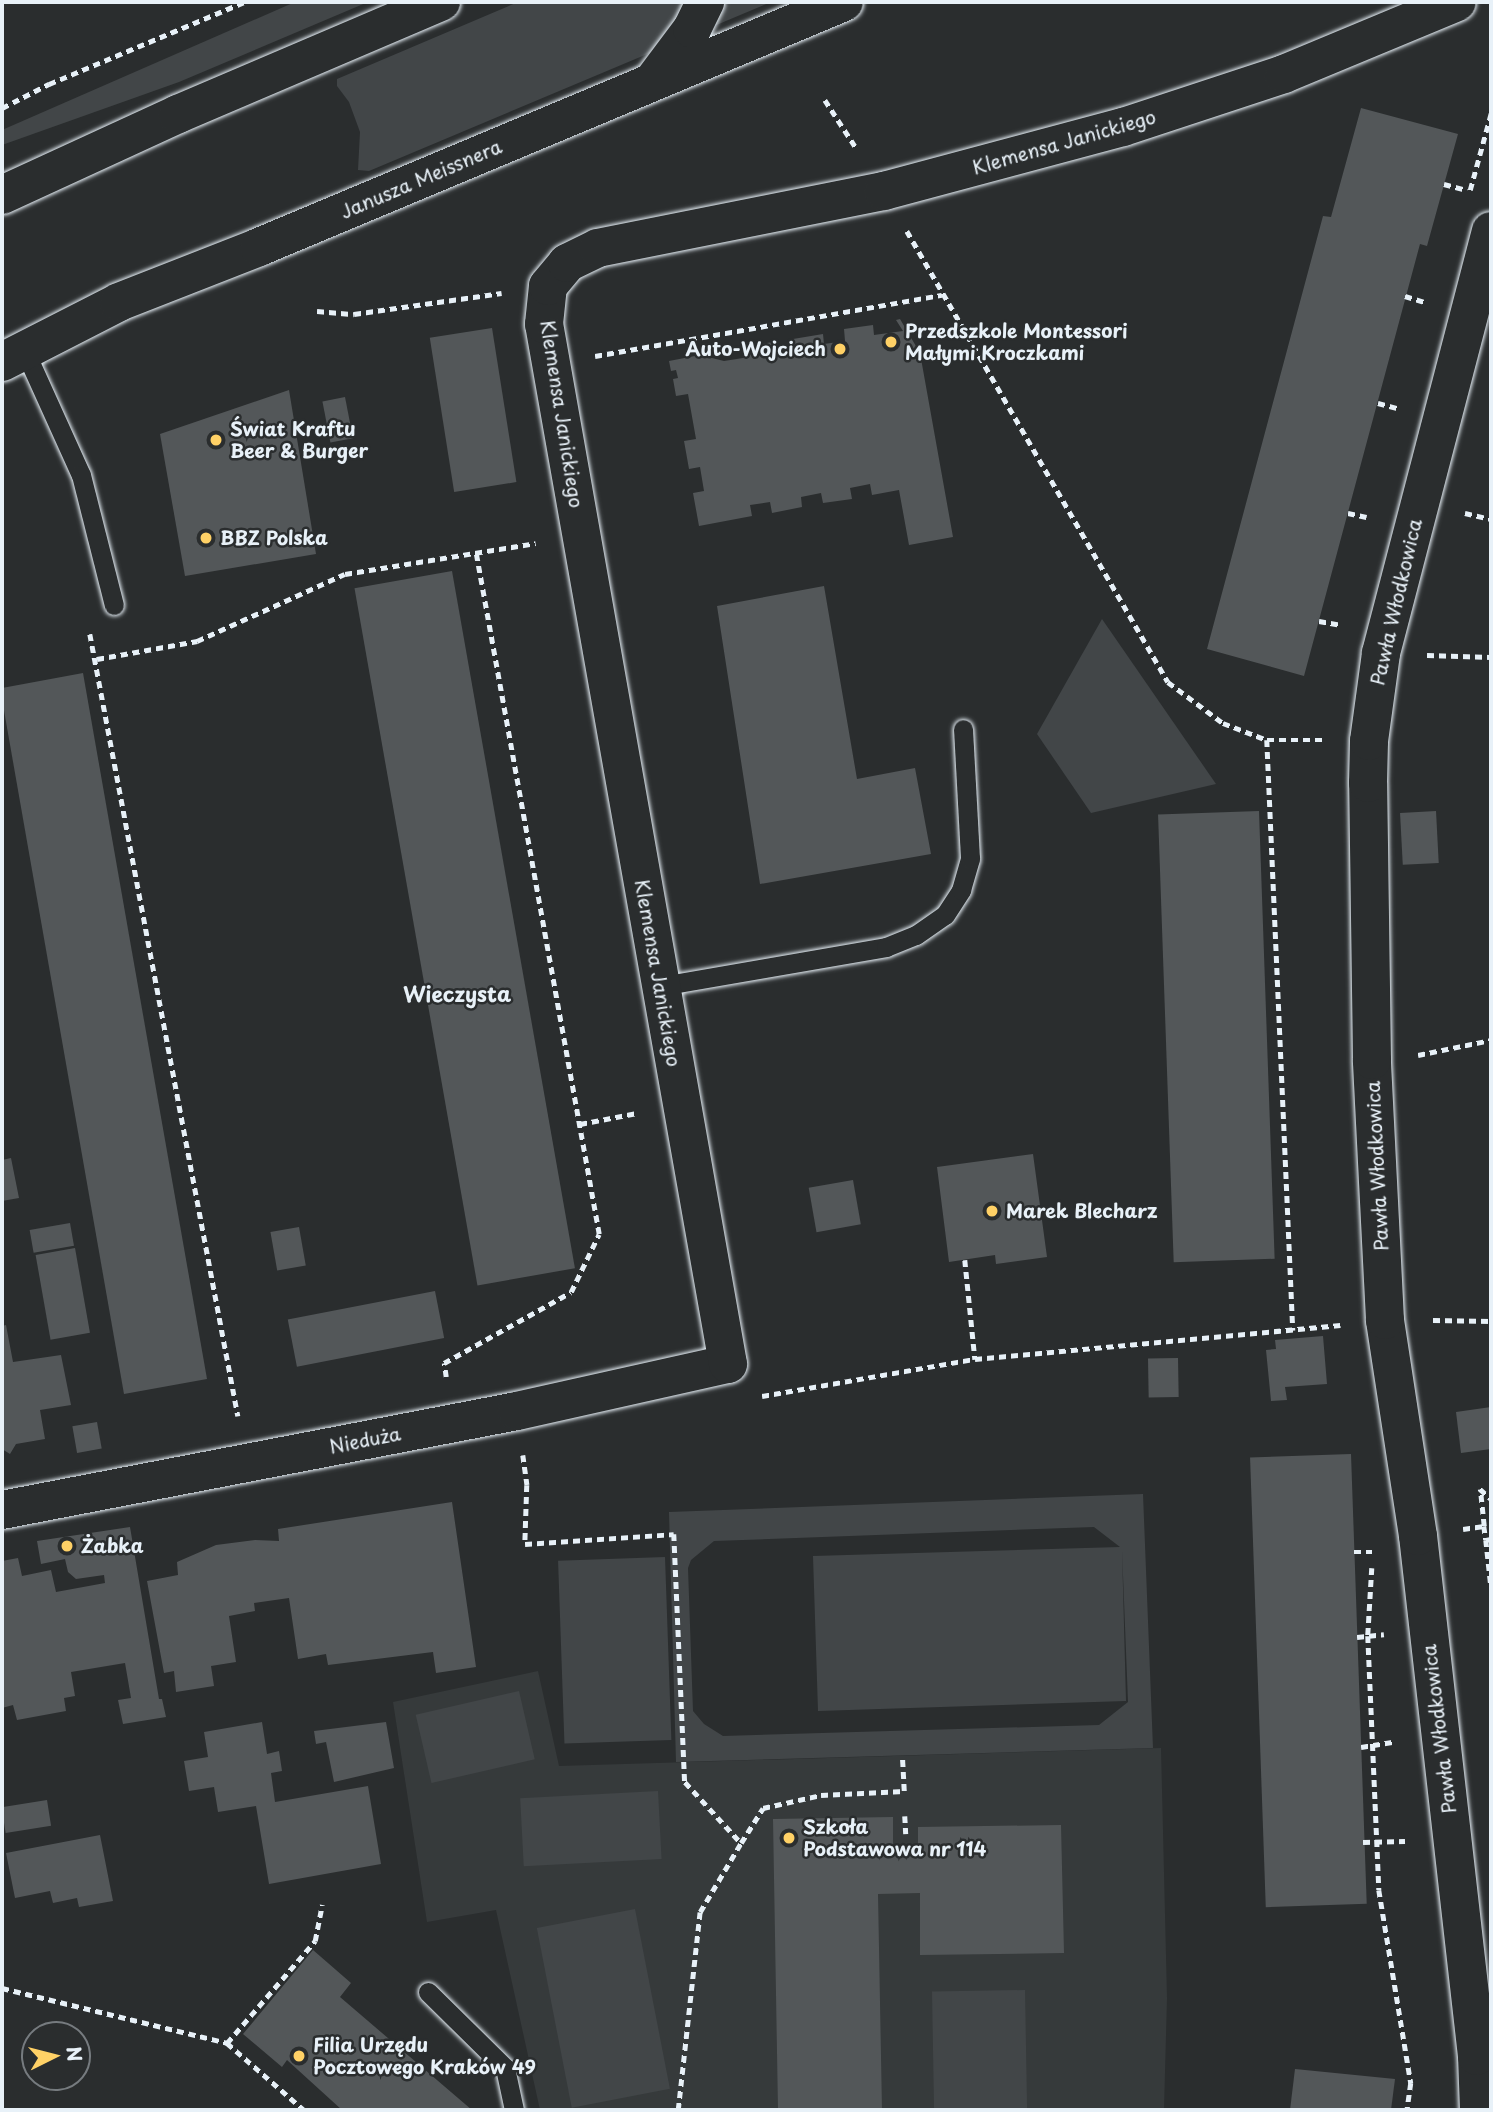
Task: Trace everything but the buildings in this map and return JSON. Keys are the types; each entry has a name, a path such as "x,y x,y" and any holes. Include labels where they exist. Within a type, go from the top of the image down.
{"street":[{"path":"2,195 154,124 441,2"},
{"path":"651,82 692,29 705,2"},
{"name":"Janusza Meissnera","path":"13,355 118,302 844,2"},
{"name":"Klemensa Janickiego","path":"728,1364 544,324 548,286 567,263 598,248 884,191 1123,127 1259,82 1457,2"},
{"name":"Pawła Włodkowica","path":"1479,2110 1477,2056 1418,1536 1385,1320 1372,1060 1369,741 1381,653 1491,231"},
{"name":"Nieduża","path":"2,1510 517,1412 728,1364"}],"lane":[{"path":"13,355 81,475 114,605"},
{"path":"661,986 886,947 916,935 945,915 961,890 970,858 963,729"},
{"path":"428,1992 505,2068 514,2110"}],"path":[{"path":"2,108 49,84 244,2"},
{"path":"825,100 884,191 1168,682 1223,723 1267,740 1369,741"},
{"path":"1444,184 1470,191"},
{"path":"317,311 354,314 548,286"},
{"path":"551,364 942,295"},
{"path":"97,659 197,641 345,574 580,536"},
{"path":"452,1423 444,1363 571,1292 599,1234 476,553"},
{"path":"90,633 247,1463"},
{"path":"1381,653 1491,657"},
{"path":"1267,740 1293,1330"},
{"path":"1372,1060 1435,1053 1442,1048 1491,1040"},
{"path":"580,1124 682,1104"},
{"path":"965,1260 975,1359"},
{"path":"728,1364 736,1401 975,1359 1385,1320 1491,1321"},
{"path":"517,1412 527,1485 525,1544 674,1534 685,1782 741,1843"},
{"path":"1485,1526 1480,1489 1491,1499"},
{"path":"1486,1540 1491,1586"},
{"path":"1354,1552 1373,1552 1368,1636 1379,1890 1410,2083 1407,2110"},
{"path":"1357,1637 1368,1636"},
{"path":"1360,1747 1373,1744"},
{"path":"678,2110 700,1912 741,1843 764,1808 821,1795 904,1791 902,1755"},
{"path":"905,1816 906,1834"},
{"path":"1363,1842 1377,1842"},
{"path":"227,2043 315,1941 322,1905"},
{"path":"2,1988 227,2043 304,2110"}],"shaded area":[{"path":"295,2 368,2 179,82 2,145 2,130"},
{"path":"518,2 771,2 369,171 358,170 360,132 349,102 337,86 337,79"},
{"path":"1102,619 1216,784 1091,813 1037,734"},
{"path":"1143,1494 1153,1748 676,1762 669,1512","holes":["1094,1527 1120,1547 813,1556 818,1711 1126,1701 1122,1550 1128,1702 1099,1725 723,1736 704,1724 693,1711 688,1568 691,1560 714,1541"]},
{"path":"665,1557 671,1740 564,1744 558,1561"},
{"name":"Szkoła Podstawowa nr 114","path":"538,1671 559,1766 1161,1748 1167,1998 1164,2110 540,2110 496,1910 427,1922 393,1702"},
{"path":"519,1691 535,1759 431,1783 416,1715"},
{"path":"658,1791 662,1859 524,1866 520,1798"},
{"path":"635,1909 670,2089 572,2108 537,1928"},
{"path":"1025,1990 1027,2110 934,2110 932,1992"}],"place":[{"name":"Przedszkole Montessori Małymi Kroczkami","path":"891,342"},
{"name":"Auto-Wojciech","path":"840,349"},
{"name":"Świat Kraftu Beer & Burger","path":"216,440"},
{"name":"BBZ Polska","path":"206,538"},
{"name":"Marek Blecharz","path":"992,1211"},
{"name":"Żabka","path":"67,1546"},
{"name":"Szkoła Podstawowa nr 114","path":"789,1838"},
{"name":"Filia Urzędu Pocztowego Kraków 49","path":"299,2056"}],"district":[{"name":"Wieczysta","path":"457,993"}]}
